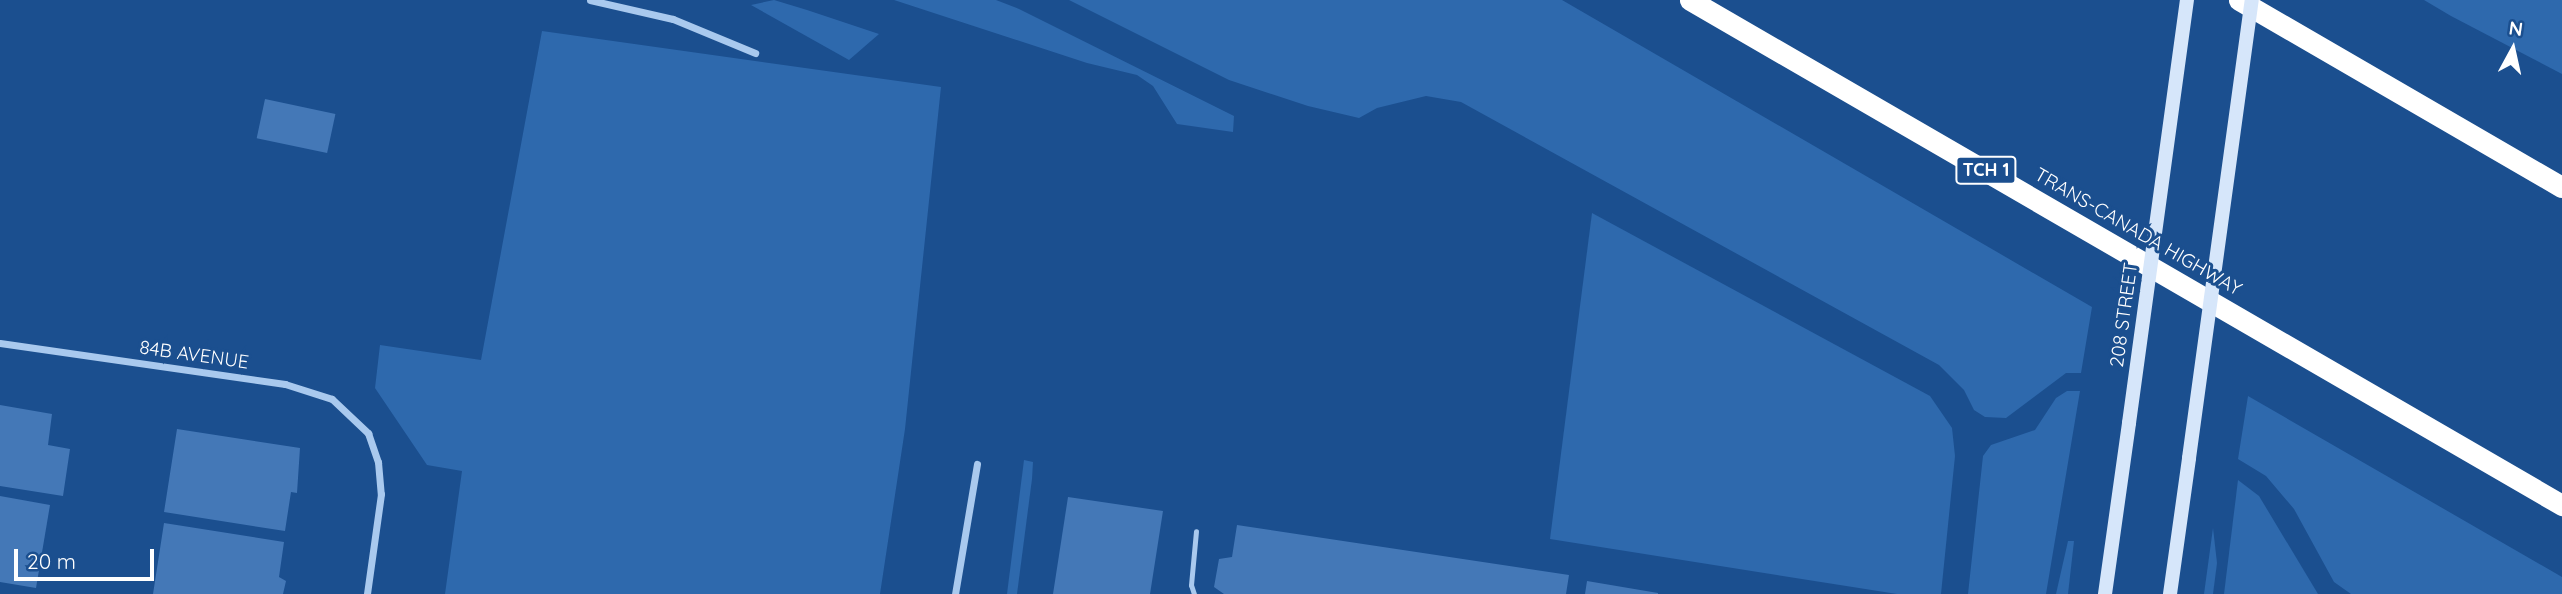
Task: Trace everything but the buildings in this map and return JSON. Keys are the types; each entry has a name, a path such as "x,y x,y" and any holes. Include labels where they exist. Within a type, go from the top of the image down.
{"highway":[{"name":"TRANS-CANADA HIGHWAY","path":"1690,0 2562,505"},
{"path":"2239,0 2562,187"}],"main road":[{"name":"208 STREET","path":"2105,594 2187,0"},
{"path":"2170,594 2252,0"}],"street":[{"path":"590,0 673,19 755,53"},
{"name":"84B AVENUE","path":"0,343 285,384 332,399 368,433 378,462 381,494 368,594"},
{"path":"955,594 977,464"}],"lane":[{"path":"1194,594 1191,584 1196,531"}],"shaded area":[{"path":"774,0 879,34 849,60 751,5"},
{"path":"894,0 996,0 1234,116 1233,132 1177,124 1153,86 1137,75 1087,63"},
{"path":"1069,0 1562,0 2092,307 2081,373 2066,373 2006,418 1985,417 1974,410 1964,390 1939,365 1461,102 1426,96 1377,108 1359,118 1308,106 1229,80"},
{"path":"2424,0 2562,0 2562,74 2451,16"},
{"path":"542,31 941,87 905,429 880,594 445,594 462,471 427,465 375,388 380,345 481,360"},
{"path":"1592,213 1930,396 1952,428 1955,456 1941,594 1897,594 1550,539"},
{"path":"2067,391 2080,391 2046,594 1968,594 1983,456 1991,445 2035,430 2056,398"},
{"path":"2248,396 2562,577 2562,594 2351,594 2334,582 2294,509 2266,476 2238,459"},
{"path":"1024,460 1033,462 1032,479 1017,594 1007,594"},
{"path":"2238,480 2259,496 2318,594 2224,594"},
{"path":"2213,528 2217,563 2213,594 2204,594"},
{"path":"2068,541 2074,541 2068,594 2056,594"}]}
